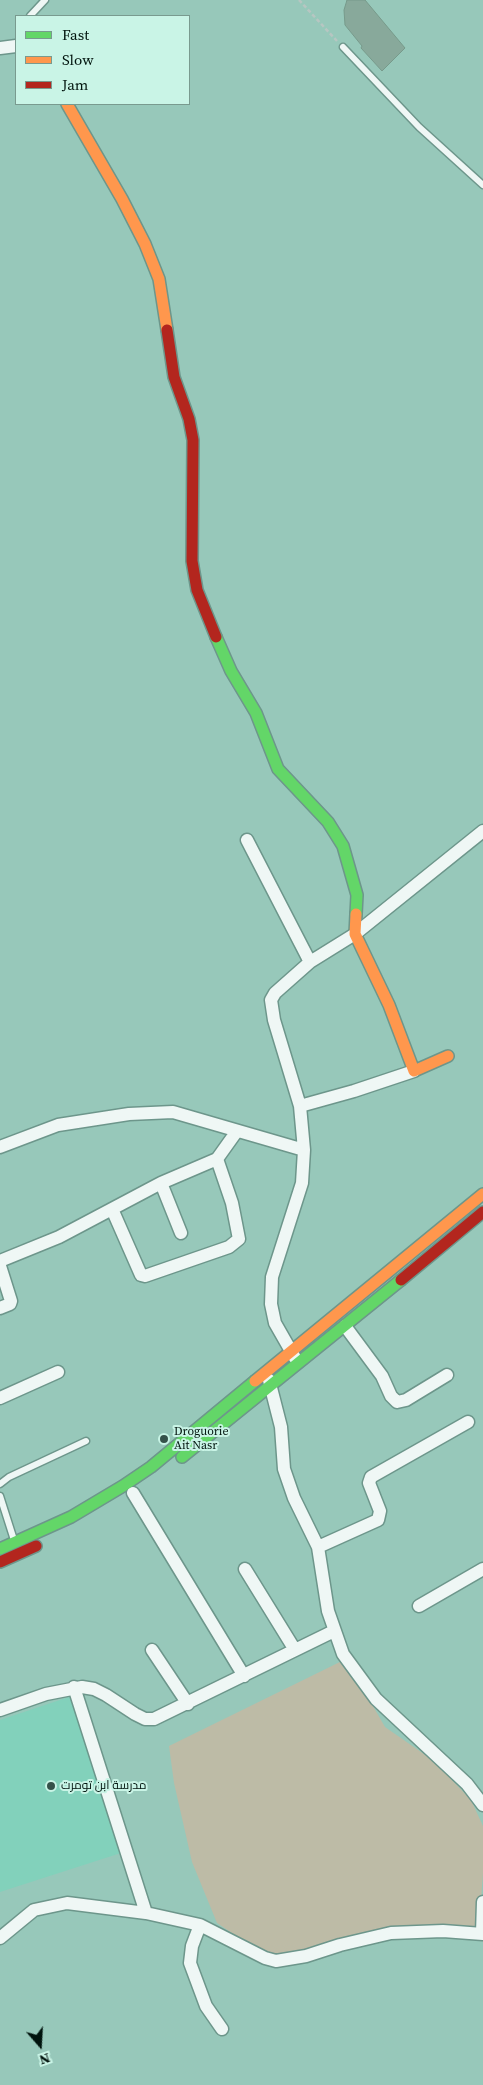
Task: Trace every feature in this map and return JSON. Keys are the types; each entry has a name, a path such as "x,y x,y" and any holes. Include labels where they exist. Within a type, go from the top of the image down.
{"main road":[{"path":"68,105 122,199 145,244 159,279 174,377 189,419 193,440 192,561 197,590 204,610 230,671 256,713 278,768 328,822 343,846 357,894 354,934 389,1006 414,1071 448,1056"},
{"path":"0,1549 71,1517 123,1486 158,1461 483,1194"},
{"path":"0,1562 73,1528 133,1493 272,1386 483,1212"}],"street":[{"path":"0,48 15,46"},
{"path":"298,1364 275,1322 271,1304 272,1277 299,1199 304,1168 304,1150 300,1106 274,1020 271,1000 275,993 310,962 354,934 483,830"},
{"path":"247,840 310,962"},
{"path":"300,1106 354,1092 414,1071"},
{"path":"0,1147 58,1125 129,1114 173,1112 194,1116 237,1131 304,1150"},
{"path":"0,1261 59,1237 161,1183 217,1159 237,1131"},
{"path":"112,1208 141,1275 145,1276 229,1247 239,1239 235,1216 217,1159"},
{"path":"161,1183 180,1233"},
{"path":"0,1266 11,1301 10,1304 0,1308"},
{"path":"345,1326 382,1376 391,1396 397,1402 406,1400 447,1376"},
{"path":"0,1398 58,1372"},
{"path":"266,1373 272,1386 281,1427 284,1468 294,1498 318,1547 324,1590 334,1631 354,1672 376,1699 467,1784 483,1805"},
{"path":"318,1547 378,1520 380,1512 369,1483 371,1477 468,1422"},
{"path":"133,1493 244,1676"},
{"path":"245,1569 296,1650"},
{"path":"419,1606 483,1569"},
{"path":"0,1710 74,1687 94,1689 135,1714 150,1720 188,1704 334,1631"},
{"path":"152,1650 188,1704"},
{"path":"74,1687 146,1913"},
{"path":"0,1938 34,1910 56,1904 78,1904 146,1913 200,1925 265,1958 276,1961 306,1956 340,1945 391,1933 443,1931 482,1933 483,1902"},
{"path":"200,1925 192,1946 190,1963 206,2006 222,2029"}],"lane":[{"path":"31,15 46,0"},
{"path":"343,47 420,128 483,185"},
{"path":"0,1484 9,1477 86,1441"},
{"path":"0,1496 15,1542"}],"path":[{"path":"299,0 343,47"}],"shaded area":[{"path":"346,1659 385,1727 434,1761 471,1800 483,1826 483,1873 479,1927 399,1926 276,1963 217,1923 192,1862 174,1783 169,1746"},
{"name":"مدرسة ابن تومرت","path":"72,1696 124,1852 0,1892 0,1720"}],"building":[{"path":"347,0 365,0 405,48 382,71 361,48 362,46 345,25 344,10"}],"traffic: fast":[{"path":"216,637 231,671 256,713 278,769 328,822 343,846 357,895 356,914"},
{"path":"182,1457 401,1280"},
{"path":"0,1549 71,1517 123,1486 151,1467 255,1381"}],"traffic: slow":[{"path":"68,105 122,199 145,244 159,279 167,330"},
{"path":"356,914 355,934 389,1005 414,1071 448,1056"},
{"path":"255,1381 483,1194"}],"traffic: jam":[{"path":"167,330 174,377 189,419 193,440 192,561 197,590 216,637"},
{"path":"401,1280 483,1212"},
{"path":"0,1562 36,1546"}],"place":[{"name":"Droguorie Ait Nasr","path":"164,1439"},
{"name":"مدرسة ابن تومرت","path":"51,1786"}]}
